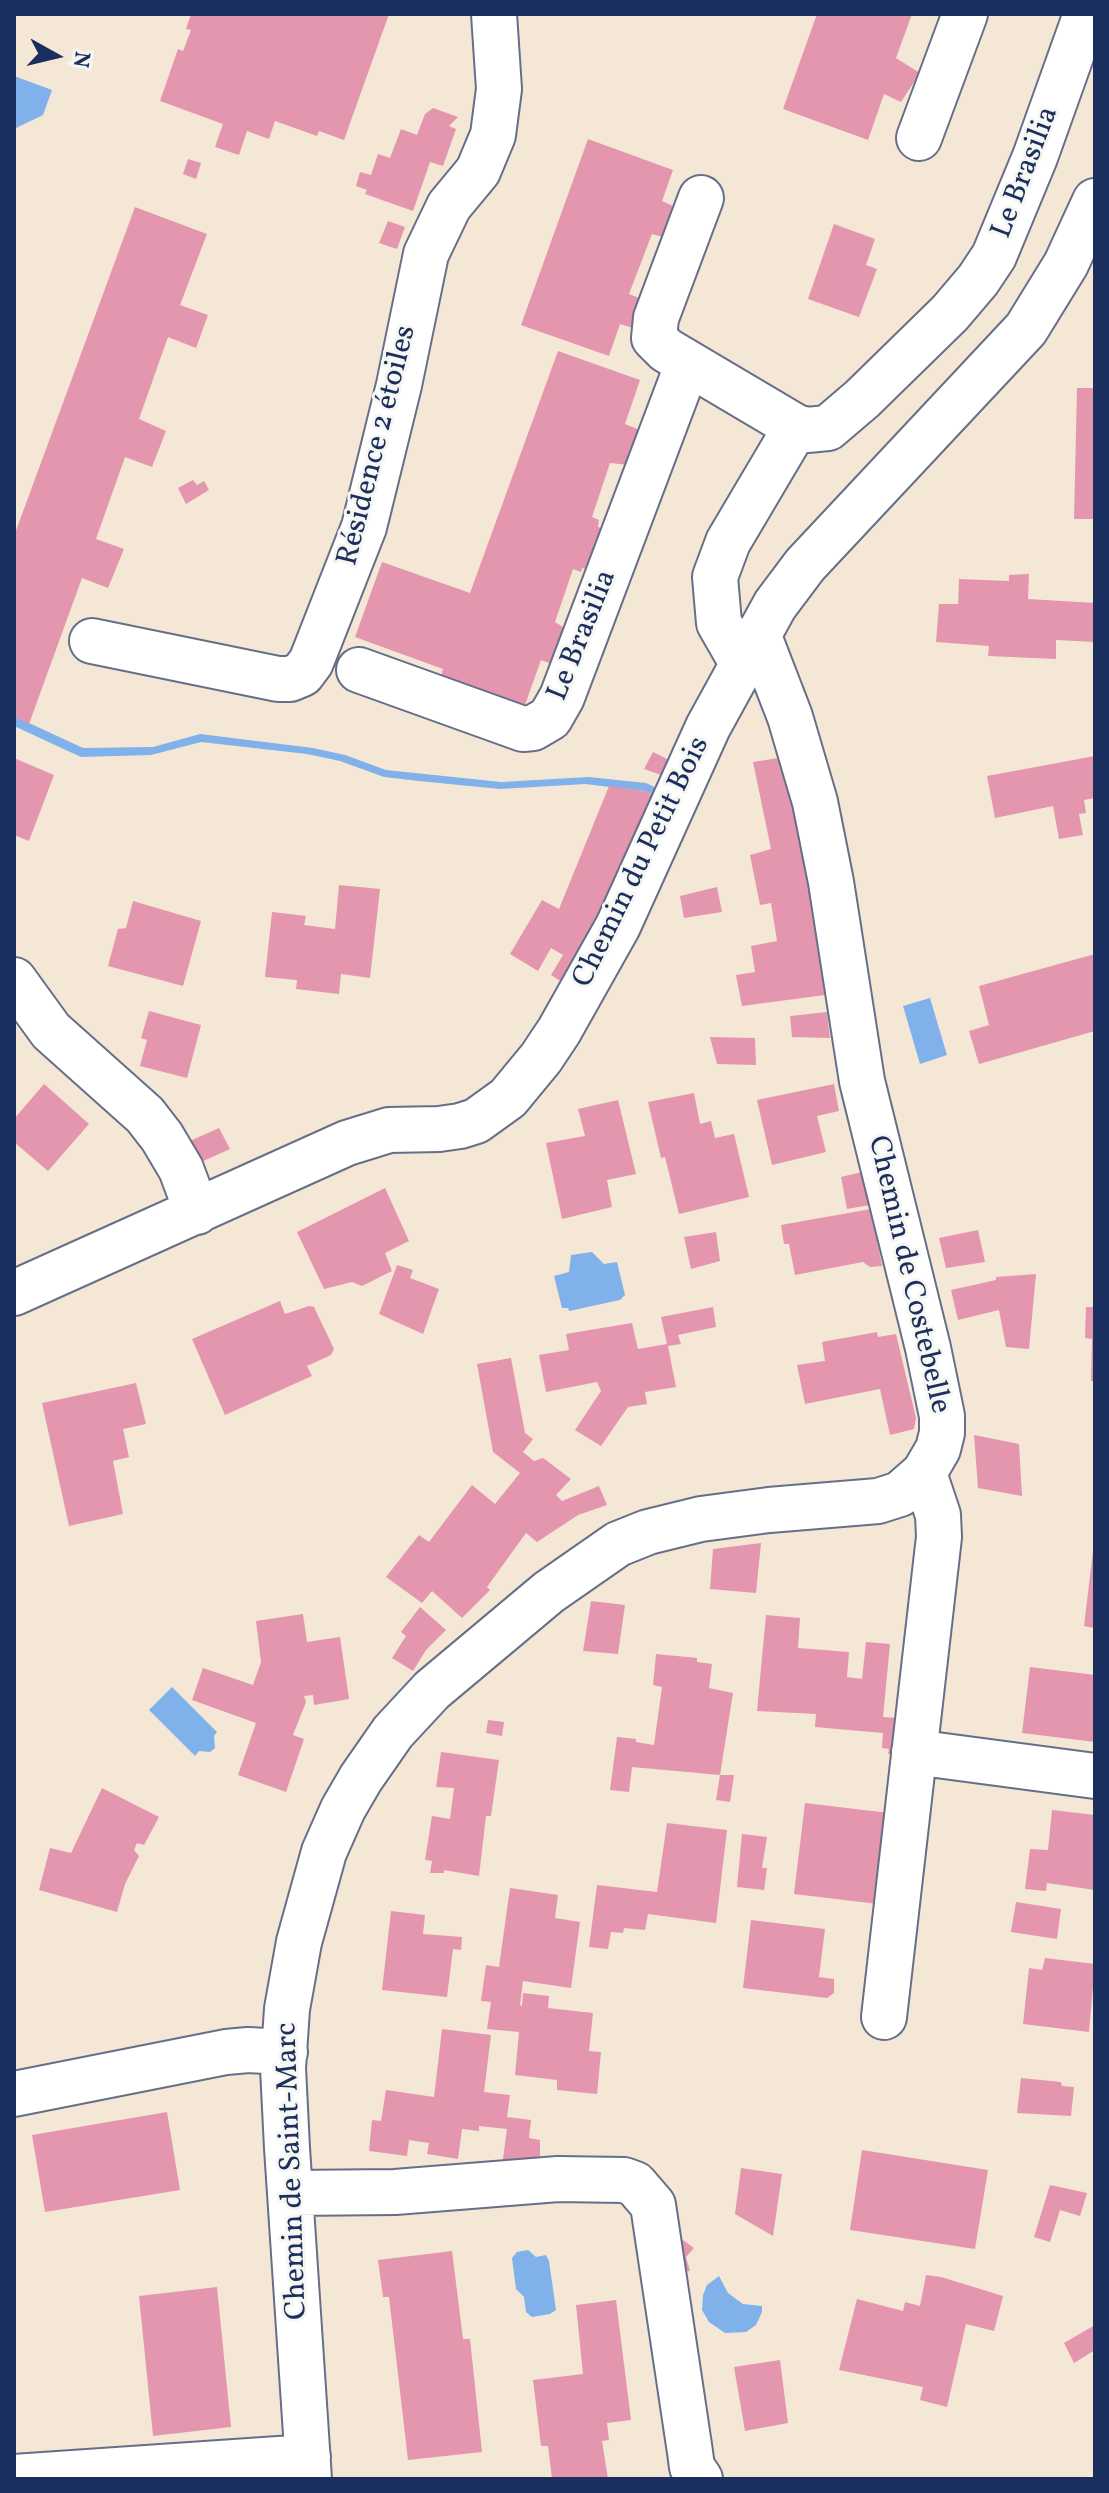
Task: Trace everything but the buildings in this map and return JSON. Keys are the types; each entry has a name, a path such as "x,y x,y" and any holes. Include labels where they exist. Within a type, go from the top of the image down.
{"street":[{"name":"Résidence 2 étoiles","path":"92,641 278,679 290,679 302,674 311,662 364,527 399,385 426,254 449,206 478,171 493,135 499,89 494,14"},
{"path":"919,138 965,14"},
{"name":"Le Brasilia","path":"796,427 818,430 837,423 950,313 978,280 994,256 1021,194 1086,14"},
{"path":"701,198 654,329 654,338 659,345 796,427 728,542 715,577 719,623 750,648"},
{"name":"Chemin du Petit Bois","path":"14,1293 347,1143 389,1130 460,1126 476,1121 508,1098 559,1031 618,926 687,771 775,605 805,565 1026,329 1066,264 1095,201"},
{"name":"Le Brasilia","path":"359,670 523,729 533,728 550,718 562,697 688,363"},
{"name":"Chemin de Costebelle","path":"750,648 790,717 815,802 831,882 862,1081 938,1392 942,1433 938,1449 924,1473"},
{"path":"14,980 51,1031 145,1115 181,1169 197,1212"},
{"path":"884,2017 939,1537 938,1515 924,1473"},
{"name":"Chemin de Saint-Marc","path":"308,2468 290,2193 285,2052 287,2009 299,1942 324,1852 343,1809 393,1732 443,1680 549,1592 618,1544 648,1532 701,1519 878,1501 900,1494 924,1473"},
{"path":"914,1752 1095,1776"},
{"path":"14,2094 226,2052 285,2052"},
{"path":"290,2193 395,2192 558,2179 624,2180 635,2184 653,2205 692,2467 700,2479"},
{"path":"14,2477 308,2468"}],"water":[{"path":"14,76 52,90 43,115 14,129"},
{"path":"14,716 83,748 153,747 200,734 313,748 345,755 386,770 501,782 589,777 646,783 663,791 660,798 645,791 585,784 500,789 419,781 384,777 340,761 307,754 201,742 151,755 81,757 14,726"},
{"path":"930,998 947,1055 920,1064 903,1006"},
{"path":"592,1252 604,1264 617,1262 625,1295 620,1300 569,1311 562,1308 554,1276 569,1272 571,1255"},
{"path":"172,1687 217,1732 214,1736 215,1748 210,1752 199,1751 195,1756 149,1710"},
{"path":"528,2250 536,2257 546,2255 549,2261 556,2310 550,2314 532,2317 526,2312 524,2297 516,2289 512,2258 517,2252"},
{"path":"719,2276 728,2293 743,2304 762,2306 756,2325 746,2332 725,2333 709,2322 702,2310 707,2285"}]}
